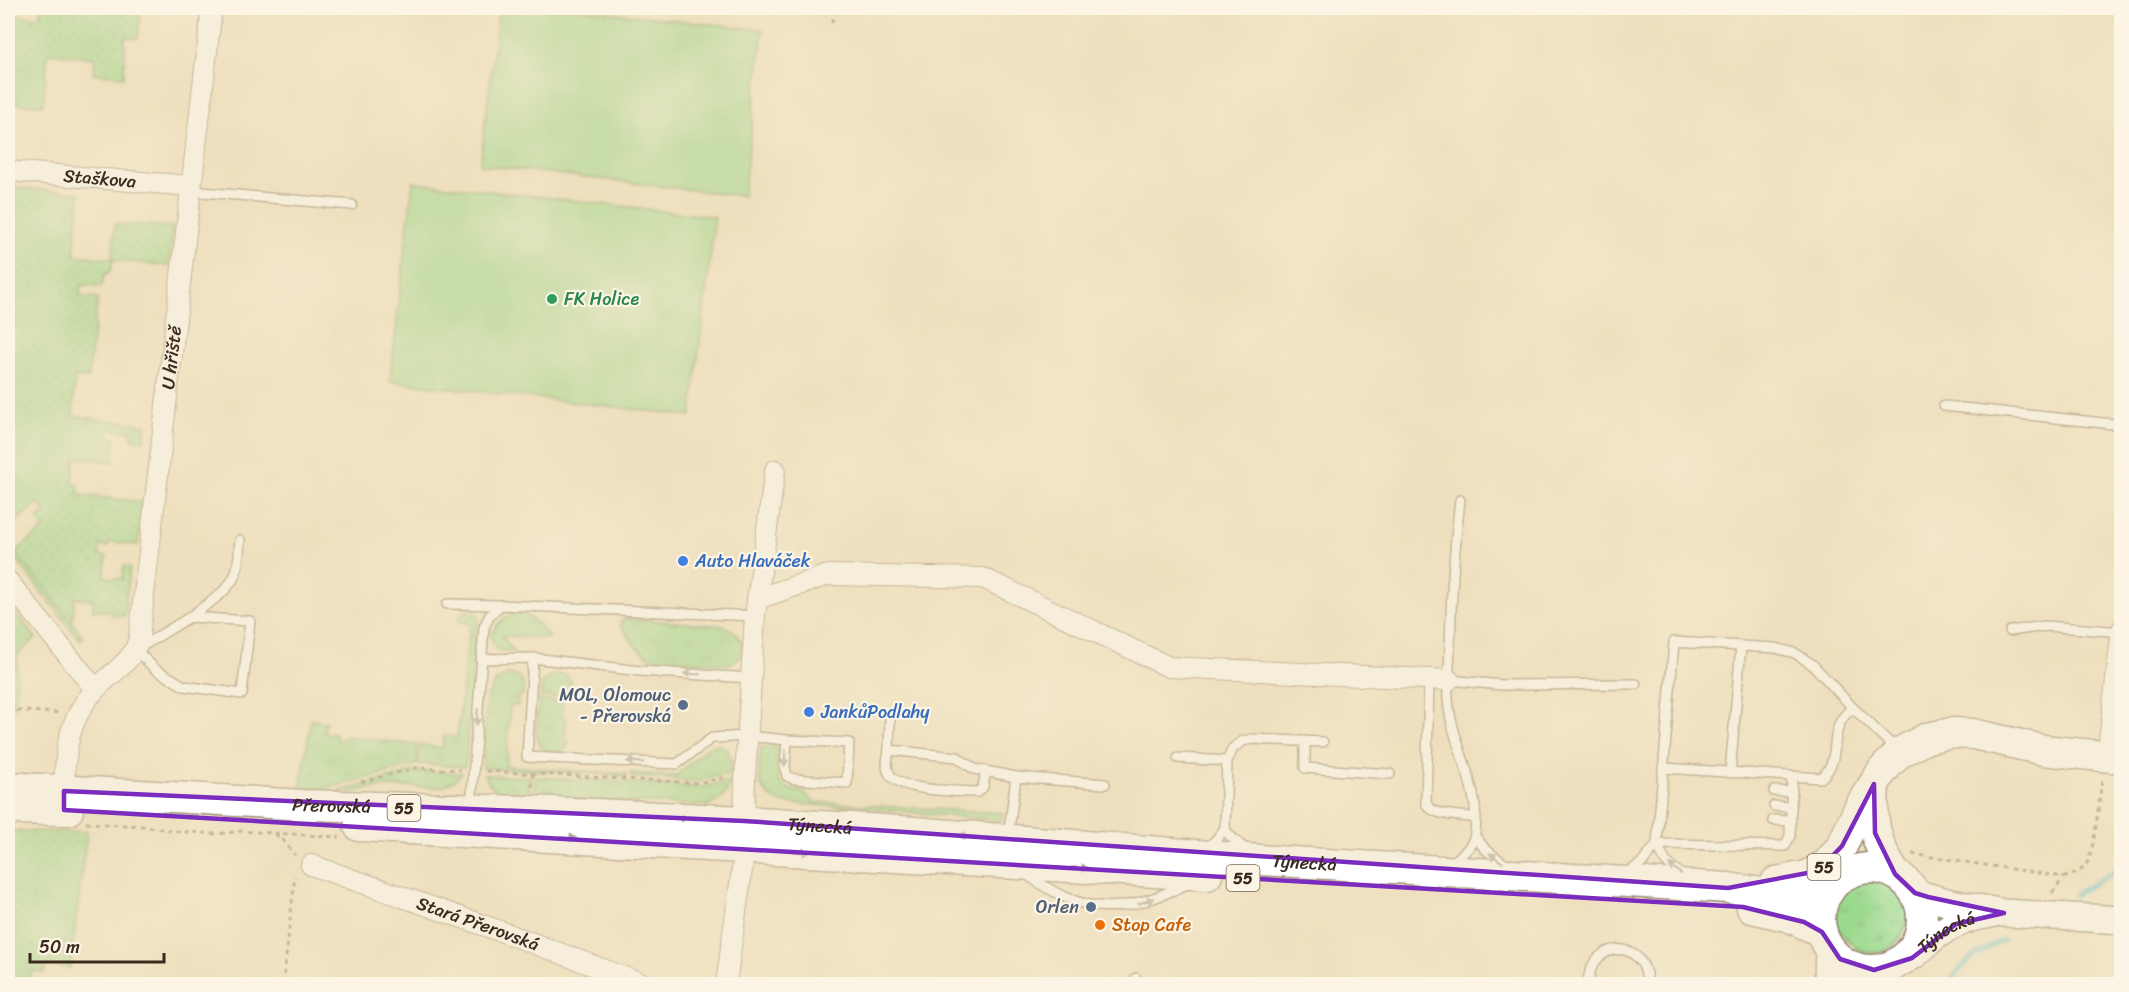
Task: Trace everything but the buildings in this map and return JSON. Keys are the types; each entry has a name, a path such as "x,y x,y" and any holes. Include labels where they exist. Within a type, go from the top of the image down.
{"main road":[{"name":"55","path":"1714,887 1790,880 1818,871 1835,856 1842,846 1860,806 1883,770 1899,753 1928,738 1952,733 1986,736 2043,750 2114,758"},
{"name":"55","path":"1825,940 1821,909 1829,891 1839,879 1852,872 1862,845 1868,803 1875,784"},
{"path":"1875,784 1872,811 1875,833 1885,858 1907,874"},
{"name":"Přerovská","path":"8,787 64,800"},
{"name":"Přerovská","path":"8,809 64,800 303,805 470,821 743,834"},
{"name":"Týnecká","path":"743,834 1199,865 1743,907 1784,915 1804,922 1825,940 1845,963 1875,973 1912,949 1920,933 1922,912 1907,874 1871,868 1852,872"},
{"name":"Týnecká","path":"1199,865 1259,860 1714,887 1782,896 1829,891"}],"street":[{"name":"U hřiště","path":"136,650 143,615 212,8"},
{"name":"Staškova","path":"8,171 191,186"},
{"path":"726,984 743,862 747,736 756,608 775,470"},
{"path":"756,608 828,575 983,578 1169,667 1449,681"},
{"path":"8,581 95,689"},
{"path":"2114,758 2121,631"},
{"path":"64,800 66,753 74,718 95,689 128,661 136,650"},
{"name":"Stará Přerovská","path":"304,861 643,984"},
{"name":"Týnecká","path":"1907,874 1946,902 2004,913 2121,920"},
{"name":"Týnecká","path":"1875,973 1912,957 1936,936 1956,924 1970,918 2004,913"},
{"path":"1825,940 1828,984"}],"lane":[{"path":"191,186 202,192 352,206"},
{"path":"1944,406 2121,425"},
{"path":"1438,871 1461,855 1475,836 1473,791 1453,727 1448,699 1452,566 1460,500"},
{"path":"190,617 250,621 242,694 184,686 155,669 136,650 190,617 223,592 237,569 240,540"},
{"path":"447,604 756,608"},
{"path":"470,821 484,627 490,615 501,605"},
{"path":"2010,631 2044,626 2121,631"},
{"path":"1714,887 1670,866 1662,856 1657,844 1674,642 1783,650 1805,658 1899,753"},
{"path":"1730,773 1741,646"},
{"path":"481,659 533,657 640,671 750,678"},
{"path":"533,657 527,757 677,764 712,738 747,736 849,743 847,783 794,779 787,776 784,768 787,740"},
{"path":"1429,680 1427,807 1435,812 1476,819"},
{"path":"1449,681 1502,685 1636,684"},
{"path":"1664,768 1821,778 1826,774 1834,751 1838,722 1845,713 1853,708"},
{"path":"890,717 890,750 886,767 890,776 897,782 929,789 978,792 983,787 986,771"},
{"path":"1016,777 1012,852 1037,882 1061,896 1086,904 1117,907 1135,905 1158,897 1199,865 1210,846 1225,828 1227,761 1233,748 1243,741 1252,739 1323,742"},
{"path":"1305,741 1305,768 1390,774"},
{"path":"890,750 957,757 974,769 1016,777 1105,784"},
{"path":"1178,758 1227,761"},
{"path":"1657,844 1785,846 1790,840 1792,777"},
{"path":"1774,791 1792,792"},
{"path":"1774,806 1791,807"},
{"path":"1773,820 1790,821"},
{"path":"1225,828 1236,842 1259,860"},
{"path":"1475,836 1485,849 1521,875"},
{"path":"1611,881 1642,864 1657,844"},
{"path":"1588,984 1589,971 1594,961 1601,955 1620,950 1633,954 1642,963 1647,974 1647,984"}],"path":[{"path":"832,23 834,8"},
{"path":"8,710 60,713 74,718"},
{"path":"1907,874 2064,877 2076,874 2087,864 2114,758"},
{"path":"484,771 697,783 730,777"},
{"path":"273,833 304,861 284,984"}],"highlighted area":[{"path":"1874,784 1875,833 1895,874 1915,893 2004,913 1956,924 1912,958 1874,970 1840,959 1822,932 1804,922 1743,907 64,810 64,791 744,821 1728,888 1818,871 1842,846"}],"green space":[{"path":"41,8 141,8 138,38 125,37 124,77 93,73 95,58 48,53 43,105 8,103 8,15 39,18"},
{"path":"499,8 569,8 763,30 743,196 480,165"},
{"name":"FK Holice","path":"413,182 715,217 691,416 390,381"},
{"path":"8,187 80,193 74,255 112,259 115,224 173,227 169,266 113,260 111,271 104,275 102,286 81,285 80,296 98,298 88,378 75,377 73,416 146,425 144,441 132,439 132,431 110,429 109,438 116,438 113,462 75,458 73,484 79,485 78,495 143,502 138,545 109,542 108,547 100,546 99,555 107,557 104,577 122,579 124,566 130,567 124,616 111,615 111,611 93,610 93,600 75,598 72,622 15,552 44,529 37,519 46,512 38,503 8,528"},
{"path":"8,543 84,637 80,640 8,550"},
{"path":"8,603 36,638 18,654 15,707 8,707"},
{"path":"468,610 477,615 479,622 475,635 466,762 464,767 418,764 421,745 442,748 444,736 457,737 470,624 458,621 461,613"},
{"path":"514,613 530,618 549,638 502,636 514,652 497,650 491,638 494,629 502,620"},
{"path":"625,618 724,626 735,632 743,644 740,657 730,664 652,659 637,648 621,626 620,623"},
{"path":"510,674 519,677 523,683 523,695 518,696 518,706 510,706 506,766 627,774 627,776 483,768 487,697 496,681"},
{"path":"554,674 568,677 572,688 572,698 540,696 543,683"},
{"path":"539,700 563,702 562,717 566,718 565,739 569,741 567,748 551,752 542,748 539,743 536,729"},
{"path":"311,720 326,722 324,733 336,734 336,739 343,740 345,736 418,745 416,765 324,789 300,789"},
{"path":"717,745 726,749 730,755 731,773 701,781 631,777 631,773 676,776 708,747"},
{"path":"761,747 778,747 779,781 791,790 802,791 814,802 1002,813 1001,821 783,803 767,794 760,781"},
{"path":"415,771 462,773 454,781 442,787 384,787 322,796"},
{"path":"484,775 530,777 529,797 502,793 492,787"},
{"path":"535,777 703,787 731,780 723,797 707,806 534,797"},
{"path":"8,831 87,832 70,968 46,965 44,973 32,971 30,984 8,979"},
{"path":"1868,879 1890,883 1903,894 1908,909 1906,925 1899,939 1887,950 1872,953 1851,944 1830,918 1835,904 1843,893 1854,884"}],"waterway":[{"path":"2074,895 2122,867"},
{"path":"1946,984 1971,958 2003,940"}],"place":[{"name":"FK Holice","path":"552,299"},
{"name":"Auto Hlaváček","path":"683,561"},
{"name":"MOL, Olomouc - Přerovská","path":"683,705"},
{"name":"JankůPodlahy","path":"809,712"},
{"name":"Orlen","path":"1091,907"},
{"name":"Stop Cafe","path":"1100,925"}]}
